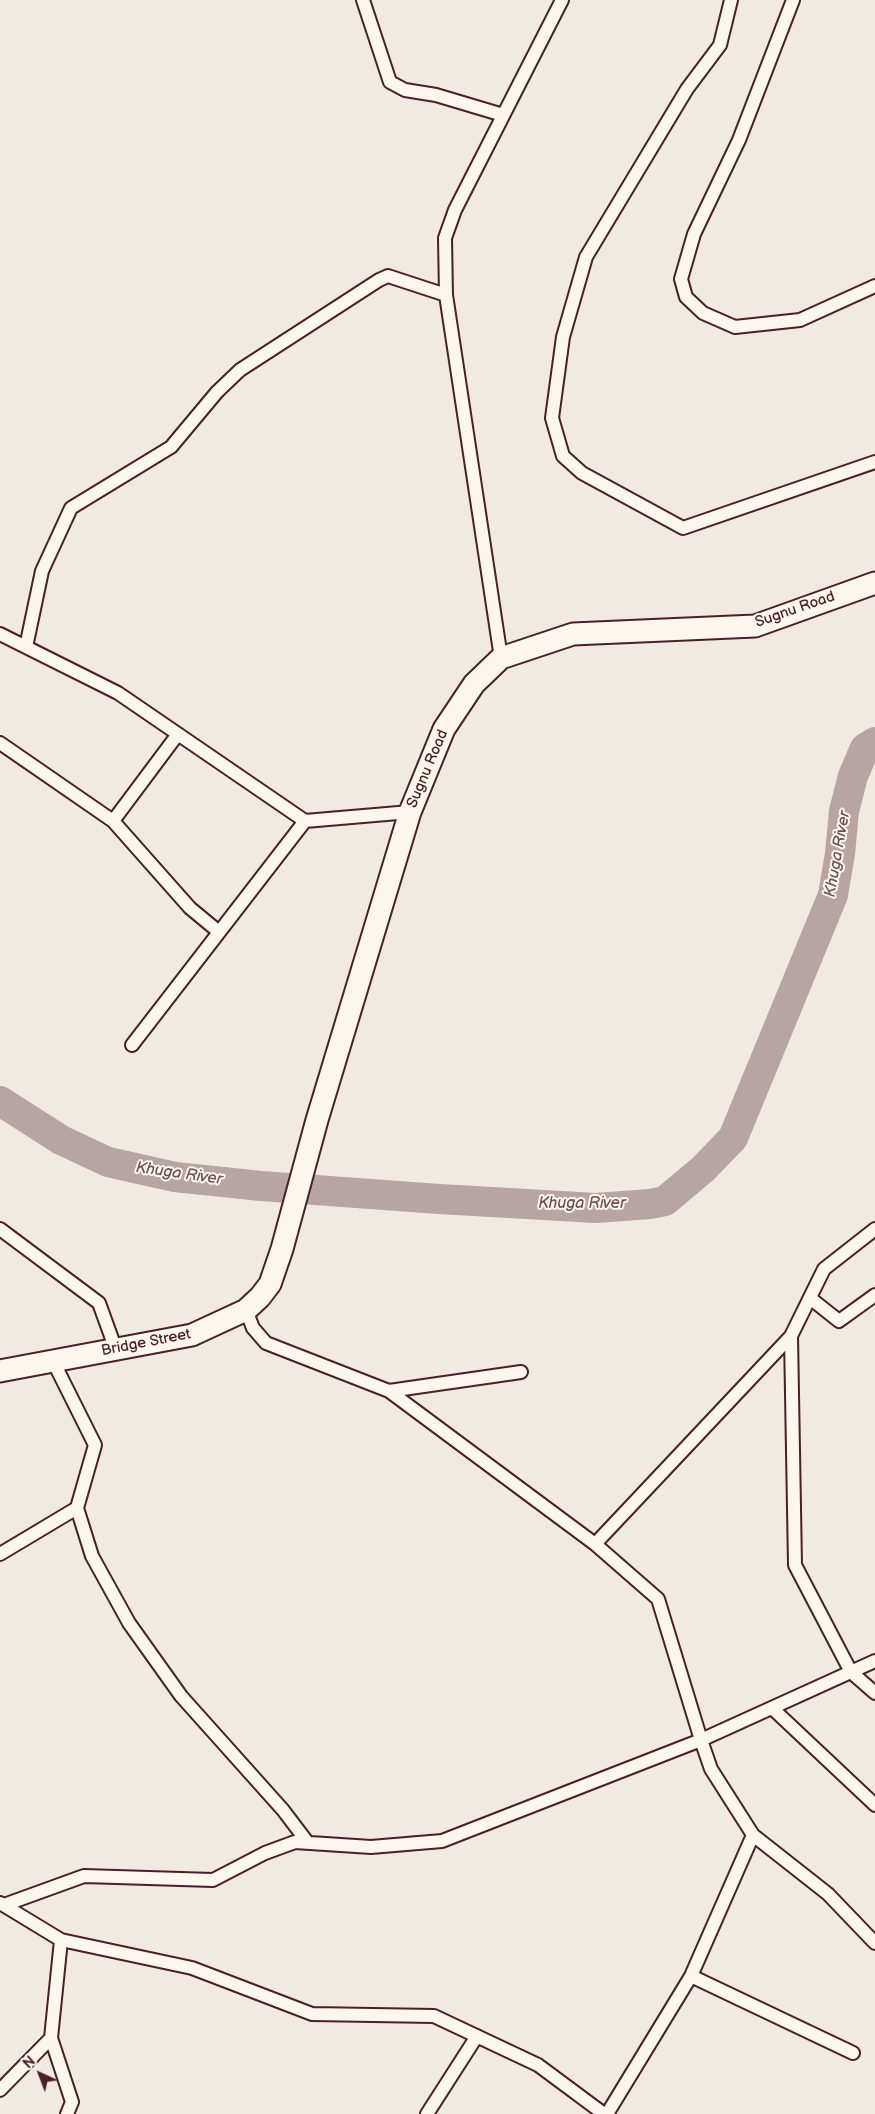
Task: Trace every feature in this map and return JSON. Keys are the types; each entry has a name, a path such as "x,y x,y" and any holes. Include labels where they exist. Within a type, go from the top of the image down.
{"main road":[{"name":"Sugnu Road","path":"282,1249 316,1120 410,812 444,729 474,684 502,658 573,634 755,626 875,583"},
{"name":"Bridge Street","path":"0,1371 192,1336 246,1310 260,1297 270,1284 282,1249"}],"street":[{"path":"362,0 390,82 405,90 436,95 503,115"},
{"path":"502,658 446,295 445,238 455,210 562,0"},
{"path":"731,0 720,45 686,89 586,257 563,337 552,418 563,456 582,473 683,528 875,462"},
{"path":"793,0 739,140 694,234 680,279 686,297 703,313 735,327 800,320 875,286"},
{"path":"26,647 42,571 71,508 171,447 218,392 240,370 379,280 388,276 446,295"},
{"path":"0,634 118,693 305,821 410,812"},
{"path":"113,821 178,734"},
{"path":"0,743 113,821 190,908 219,932"},
{"path":"132,1045 305,821"},
{"path":"0,1229 98,1302 116,1350"},
{"path":"594,1544 791,1336 824,1270 875,1229"},
{"path":"810,1298 840,1321 875,1295"},
{"path":"246,1310 253,1328 266,1343 389,1391 594,1544 658,1599 701,1740 712,1769 753,1836 828,1894 875,1943"},
{"path":"791,1336 795,1565 851,1672 875,1693"},
{"path":"53,1361 95,1445 77,1508 92,1556 129,1623 181,1696 283,1810 308,1843"},
{"path":"389,1391 521,1372"},
{"path":"0,1554 77,1508"},
{"path":"2,1904 84,1876 213,1880 265,1853 295,1842 371,1847 442,1841 701,1740 875,1661"},
{"path":"772,1708 875,1805"},
{"path":"2,1904 61,1940 192,1968 312,2014 434,2016 538,2065 606,2114 691,1976 753,1836"},
{"path":"61,1940 51,2038 72,2102 67,2114"},
{"path":"691,1976 853,2053"},
{"path":"427,2114 477,2036"},
{"path":"0,2090 51,2038"}],"waterway":[{"name":"Khuga River","path":"0,1101 61,1140 108,1162 175,1177 261,1186 596,1208 665,1201 703,1169 733,1138 833,895 840,854 844,811 853,776 865,748 875,742"}]}
